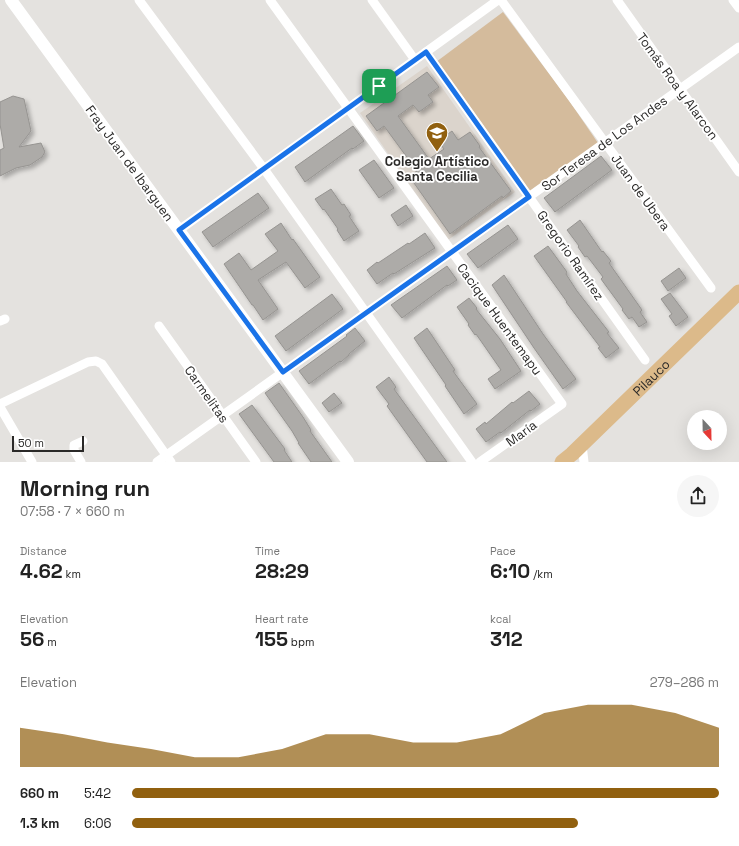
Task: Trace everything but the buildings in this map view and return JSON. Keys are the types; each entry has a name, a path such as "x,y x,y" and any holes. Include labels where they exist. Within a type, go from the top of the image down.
{"main road":[{"name":"Pilauco","path":"562,462 582,445 739,292"}],"street":[{"name":"Fray Juan de Ibarguen","path":"11,0 348,462"},
{"path":"139,0 264,169 472,462"},
{"name":"Cacique Huentemapu","path":"270,0 562,404"},
{"path":"372,0 415,60"},
{"path":"179,230 499,0"},
{"name":"Juan de Ubera","path":"499,0 711,288"},
{"name":"Tomás Roa y Alarcon","path":"617,0 739,172"},
{"path":"733,0 739,8"},
{"name":"Sor Teresa de Los Andes","path":"157,462 169,459 223,415 739,47"},
{"name":"Gregorio Ramírez","path":"426,52 645,360"},
{"name":"Carmelitas","path":"159,326 256,462"},
{"path":"32,462 0,406 88,362 96,361 102,364 169,459"},
{"name":"María","path":"480,462 562,404"},
{"path":"81,462 74,450 74,445 83,441"},
{"path":"582,445 584,462"}],"shaded area":[{"path":"503,12 568,99 598,143 530,192 436,62"},
{"name":"Colegio Artístico Santa Cecilia","path":"427,66 515,192 448,240 360,113"}],"place":[{"name":"Colegio Artístico Santa Cecilia","path":"437,152"}],"route":[{"path":"426,52 529,197 283,372 179,230 379,86 426,52"}]}
